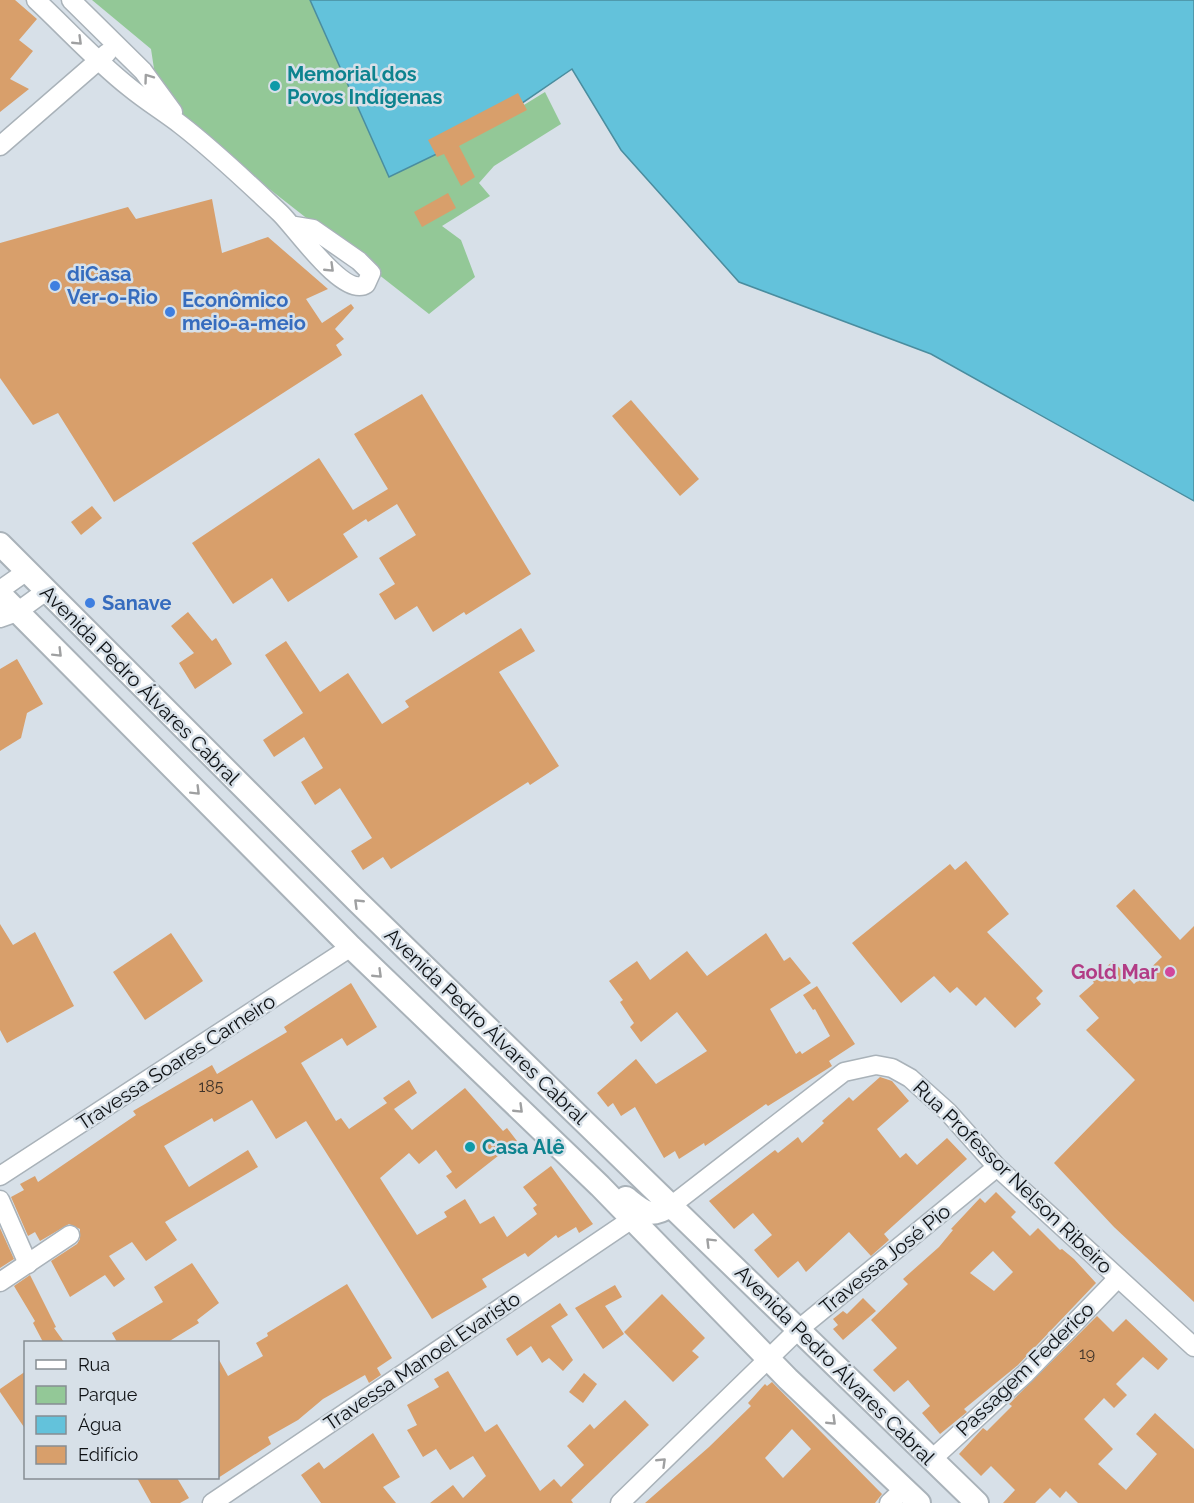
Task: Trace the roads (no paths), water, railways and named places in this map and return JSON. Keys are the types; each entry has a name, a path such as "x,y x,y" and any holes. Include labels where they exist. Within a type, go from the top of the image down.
{"main road":[{"name":"Avenida Pedro Álvares Cabral","path":"0,544 358,902 977,1503"},
{"name":"Avenida Pedro Álvares Cabral","path":"0,592 8,615 600,1186 904,1498"},
{"path":"600,1186 613,1190 649,1214 659,1214 672,1205"}],"street":[{"path":"36,0 99,61 129,87 182,126 295,226"},
{"path":"71,0 143,71 182,126"},
{"path":"0,146 117,43"},
{"path":"0,592 27,571"},
{"path":"8,615 46,591"},
{"name":"Travessa Soares Carneiro","path":"0,1176 351,947"},
{"name":"Rua Professor Nelson Ribeiro","path":"672,1205 844,1072 876,1065 892,1068 910,1078 942,1106 998,1167 1194,1347"},
{"name":"Travessa José Pio","path":"620,1503 799,1329 998,1167"},
{"path":"0,1200 28,1264"},
{"name":"Travessa Manoel Evaristo","path":"212,1503 632,1219"},
{"path":"0,1282 70,1235"},
{"name":"Passagem Federico","path":"931,1460 1026,1374 1118,1278"}],"water":[{"path":"310,0 1194,0 1194,501 931,354 739,282 621,150 572,69 474,136 389,177"}],"place":[{"name":"Memorial dos Povos Indígenas","path":"275,86"},
{"name":"diCasa Ver-o-Rio","path":"55,286"},
{"name":"Econômico meio-a-meio","path":"170,312"},
{"name":"Sanave","path":"90,603"},
{"name":"Gold Mar","path":"1170,972"},
{"name":"Casa Alê","path":"470,1147"}]}
